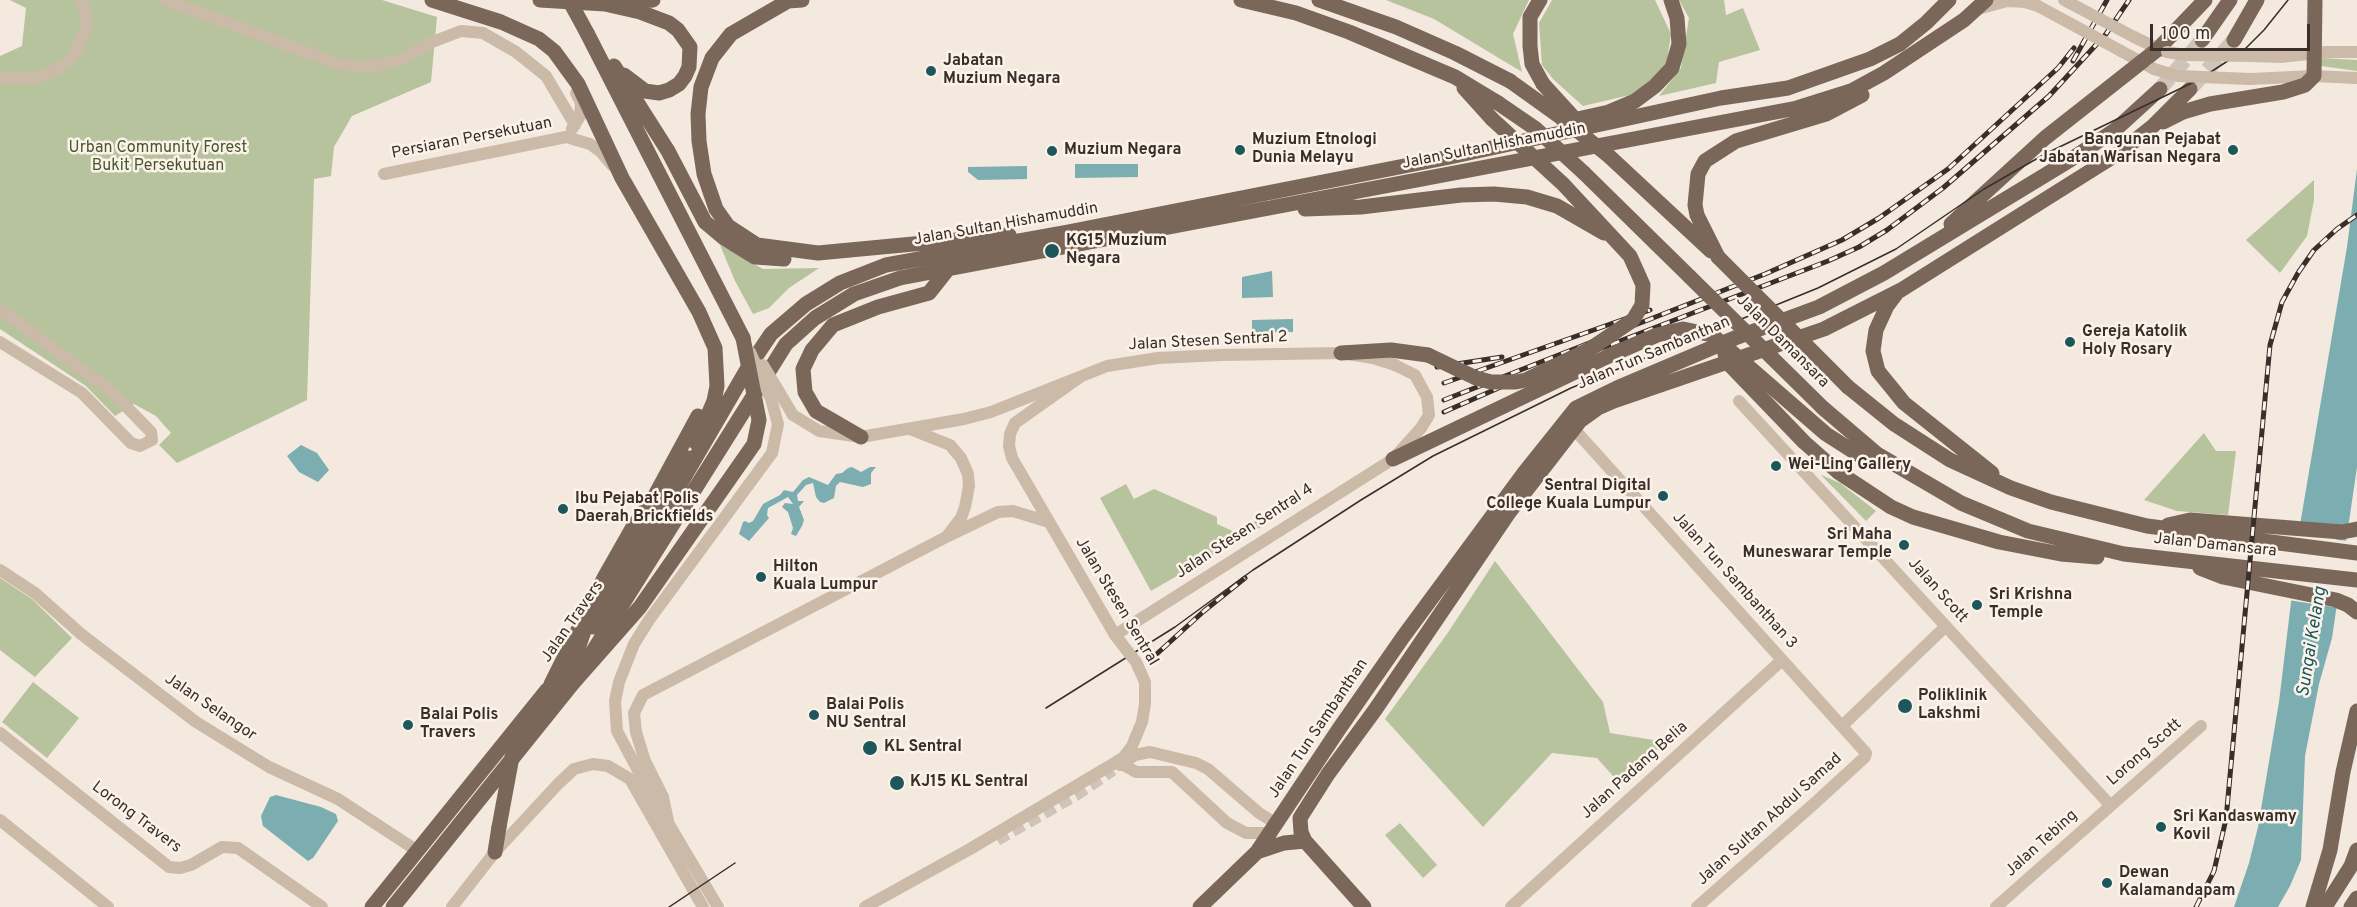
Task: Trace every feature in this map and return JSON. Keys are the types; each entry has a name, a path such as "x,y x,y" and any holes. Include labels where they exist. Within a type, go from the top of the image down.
{"main road":[{"path":"432,0 525,32 539,39 564,64 578,84 622,178 699,312 717,358 717,386 714,401 689,458 586,625 572,667 524,731 512,757 495,852"},
{"path":"540,0 605,4 653,0"},
{"path":"569,0 743,338 759,420 754,444 640,607 573,683"},
{"path":"802,0 788,1 731,34 712,58 701,87 698,114 699,141 709,192 716,209 728,226 757,245 818,253 983,236 1069,232"},
{"name":"Jalan Damansara","path":"1241,0 1296,13 1349,32 1455,77 1536,129 1584,173 1823,408 1877,454 1961,503 2028,531 2124,554 2357,580"},
{"name":"Jalan Damansara","path":"1319,0 1396,27 1455,53 1510,81 1563,118 1610,157 1718,257 1848,387 1894,424 1950,460 2011,488 2051,502 2153,527 2357,553"},
{"path":"1540,0 1530,18 1532,64 1543,84 1610,157"},
{"path":"1450,157 1512,133 1609,112 1635,101 1655,86 1672,68 1679,44 1677,18 1671,0"},
{"name":"Jalan Sultan Hishamuddin","path":"771,334 815,298 840,283 904,261 1069,232 1450,157 1721,98 1788,88 1870,60 1900,44 1949,0"},
{"path":"1926,246 2045,138 2147,65 2163,50 2205,0"},
{"path":"2202,40 2230,0"},
{"path":"2234,40 2257,0"},
{"path":"2152,127 2183,112 2210,104 2295,89 2305,85 2314,76 2315,0"},
{"path":"586,33 614,66 633,84 645,91 659,93 669,90 679,84 685,76 689,68 690,47 678,30 669,23 640,12 605,4"},
{"name":"Jalan Sultan Hishamuddin","path":"786,344 815,318 855,294 900,278 1797,108 1851,91 1884,73 1982,5"},
{"path":"614,66 668,151 705,222 724,238 755,257 789,260 811,257 818,253"},
{"path":"1718,257 1697,215 1695,204 1698,174 1705,161 1736,141 1826,114 1862,95 1884,73"},
{"path":"1341,353 1391,350 1428,355 1476,378 1505,383 1526,380 1590,349 1633,320 1642,305 1644,285 1638,269 1617,241 1563,183 1492,119 1455,77"},
{"name":"Jalan Tun Sambanthan","path":"1200,907 1257,852 1403,638 1572,411 1579,405 1735,339 1819,307 1884,273 2070,160 2115,130 2160,89"},
{"name":"Jalan Tun Sambanthan","path":"1305,841 1301,832 1300,818 1328,774 1375,710 1508,514 1574,429 1593,412 1614,402 1824,329 1901,290 2119,153 2152,127 2190,89"},
{"path":"1256,211 1361,207 1461,195 1494,194 1527,197 1557,206 1585,220 1617,241"},
{"path":"861,437 816,411 805,392 803,369 812,350 833,325 878,307 929,293 948,269"},
{"path":"1901,290 1887,306 1876,330 1873,351 1878,371 1904,403 2011,488"},
{"path":"1393,459 1612,354 1657,335 1683,329 1712,335 1826,434 1862,457 1961,503"},
{"name":"Jalan Travers","path":"372,907 551,684 625,579 746,371 771,334"},
{"path":"551,684 604,578 633,527 653,499 702,408 707,394 711,339"},
{"path":"1735,339 1725,349 1728,363 1804,442 1838,472 1891,507 1925,520 2020,546 2061,554 2095,557 2124,554"},
{"name":"Jalan Travers","path":"393,907 573,683 786,344"},
{"path":"696,443 719,419"},
{"path":"2153,527 2190,520 2342,532 2357,529"},
{"path":"2182,561 2223,578 2336,600 2348,604 2357,612"},
{"path":"2313,907 2330,850 2343,772 2357,711"},
{"path":"1257,852 1284,843 1305,841 1364,907"},
{"path":"402,907 440,850"},
{"path":"2325,907 2357,850"},
{"path":"2351,907 2357,898"}],"street":[{"path":"0,78 34,78 45,75 61,67 73,57 87,26 85,8 80,0"},
{"path":"166,0 338,64 365,67 404,59 427,44 461,31 483,33 516,52 546,76 575,125"},
{"path":"2064,0 2134,37 2163,50 2185,55 2281,57 2332,51 2357,52"},
{"path":"1982,5 2007,1 2025,2 2038,6 2147,65 2178,76 2250,79 2314,76 2357,78"},
{"path":"564,64 581,103 580,116 566,137 590,144 601,152 622,178"},
{"name":"Persiaran Persekutuan","path":"384,174 566,137"},
{"path":"0,309 111,391 151,432 152,440 140,446 131,443 82,393 0,342"},
{"path":"718,907 622,745 617,731 615,701 625,664 634,644 771,453 776,439 778,424 771,399 743,338"},
{"name":"Jalan Stesen Sentral 2","path":"743,338 755,351 793,415 819,431 861,437 991,412 1107,366 1158,358 1221,354 1341,353 1373,358 1415,375 1427,397 1429,415 1421,428 1393,459"},
{"name":"Jalan Stesen Sentral","path":"865,907 1120,764 1132,746 1142,723 1145,682 1136,662 1115,635 1012,458 1009,446 1010,434 1015,423 1080,377"},
{"name":"Jalan Scott","path":"1739,401 2110,805"},
{"path":"909,429 950,445 961,458 968,474 969,486 965,507 961,518 948,536"},
{"name":"Jalan Tun Sambanthan 3","path":"1574,429 1866,753 1865,757"},
{"name":"Jalan Stesen Sentral 4","path":"1115,635 1393,459"},
{"path":"668,821 663,797 647,766 636,732 634,713 644,695 998,512 1013,511 1049,522"},
{"name":"Jalan Selangor","path":"0,570 34,594 81,634 196,722 268,767 338,799 416,850"},
{"path":"1842,726 1946,626"},
{"name":"Jalan Padang Belia","path":"1510,907 1782,660"},
{"name":"Lorong Scott","path":"2110,805 2201,726"},
{"name":"Lorong Travers","path":"0,733 169,867 180,868 191,865 222,846 238,848 322,907"},
{"path":"1120,764 1135,755 1150,752 1202,765 1259,813 1274,829"},
{"name":"Jalan Sultan Abdul Samad","path":"1697,907 1865,757"},
{"path":"452,907 495,852 558,784 574,770 593,764 608,766 630,779 703,907"},
{"path":"1120,764 1136,772 1172,772 1227,823 1246,833 1274,829"},
{"name":"Jalan Tebing","path":"1996,907 2110,805"},
{"path":"0,820 108,907"}],"green space":[{"name":"Urban Community Forest Bukit Persekutuan","path":"10,0 382,0 437,17 431,82 352,116 334,147 331,176 314,179 307,400 177,463 159,445 171,433 156,416 134,404 115,416 86,386 0,329 0,56 22,46 26,8"},
{"path":"1386,0 1529,0 1513,34 1522,72 1434,19"},
{"path":"1552,0 1655,0 1671,34 1666,67 1634,94 1583,106 1553,79 1542,65 1539,23"},
{"path":"1679,0 1724,0 1726,15 1743,8 1760,50 1719,62 1716,83 1659,96 1681,68 1689,18"},
{"path":"2322,58 2357,60 2357,71 2321,66 2319,61"},
{"path":"2314,180 2314,200 2307,236 2280,273 2246,240"},
{"path":"720,245 763,269 819,268 789,288 769,308 753,314 735,281"},
{"path":"2204,433 2216,451 2236,451 2228,515 2177,511 2144,500"},
{"path":"1821,475 1840,483 1876,511 1866,521"},
{"path":"1126,484 1134,499 1154,489 1217,517 1217,524 1235,532 1261,518 1263,526 1151,591 1100,498"},
{"path":"1495,561 1603,702 1610,733 1666,742 1620,784 1597,758 1552,753 1483,827 1385,719 1447,634"},
{"path":"0,578 32,599 72,638 35,677 0,650"},
{"path":"33,682 79,718 47,758 2,722"},
{"path":"1400,823 1437,865 1423,878 1385,835"}],"water":[{"path":"1075,164 1138,164 1138,177 1075,178"},
{"path":"1027,166 1027,179 978,180 968,172 968,167"},
{"name":"Sungai Kelang","path":"2357,169 2357,467 2332,638 2319,684 2305,756 2301,860 2278,907 2234,907 2258,827 2279,702 2301,519 2347,247"},
{"path":"1272,271 1273,297 1242,298 1242,277"},
{"path":"1293,319 1293,332 1252,333 1252,320"},
{"path":"301,445 317,453 329,470 318,482 299,472 287,456"},
{"path":"852,467 861,472 870,467 876,467 871,473 871,484 863,487 840,482 836,486 834,498 824,503 816,497 813,483 806,485 797,495 798,501 804,501 799,507 804,520 796,536 791,534 793,528 788,512 782,507 785,503 793,504 788,497 768,508 769,518 749,541 739,534 743,522 753,521 763,504 780,495 784,490 793,492 803,480 809,477 828,485 836,474"},
{"path":"276,795 321,807 336,814 338,821 313,858 308,861 263,826 261,816 270,797"}],"pier":[{"path":"2298,526 2338,540 2350,541 2342,594 2332,593 2339,608 2288,600"}],"tunnel":[{"path":"2160,89 2202,40"},
{"path":"2192,87 2234,40"},
{"path":"997,840 1076,795 1113,770"}],"tram line":[{"path":"1046,708 1175,627 1253,570 1433,456 1571,388 1818,288 1896,249 1984,189 2045,154 2200,79 2243,51 2264,30 2288,0"},
{"path":"669,907 735,863"}],"railway":[{"path":"2073,61 2107,0"},
{"path":"1444,412 1503,386 1859,247 1887,230 1943,188 2049,96 2106,34 2129,0"},
{"path":"1444,400 1765,274 1842,240 1879,218 1948,169 2058,68 2074,48"},
{"path":"2196,907 2214,871 2226,819 2270,345 2282,302 2298,273 2314,250 2357,215"},
{"path":"1444,383 1650,310"},
{"path":"1437,367 1502,357"},
{"path":"1149,661 1204,611 1245,578"}],"place":[{"name":"Jabatan Muzium Negara","path":"931,71"},
{"name":"Muzium Etnologi Dunia Melayu","path":"1240,150"},
{"name":"Bangunan Pejabat Jabatan Warisan Negara","path":"2233,150"},
{"name":"Muzium Negara","path":"1052,151"},
{"name":"KG15 Muzium Negara","path":"1052,251"},
{"name":"Gereja Katolik Holy Rosary","path":"2070,342"},
{"name":"Wei-Ling Gallery","path":"1776,466"},
{"name":"Sentral Digital College Kuala Lumpur","path":"1663,496"},
{"name":"Ibu Pejabat Polis Daerah Brickfields","path":"563,509"},
{"name":"Sri Maha Muneswarar Temple","path":"1904,545"},
{"name":"Hilton Kuala Lumpur","path":"761,577"},
{"name":"Sri Krishna Temple","path":"1977,605"},
{"name":"Poliklinik Lakshmi","path":"1905,706"},
{"name":"Balai Polis NU Sentral","path":"814,715"},
{"name":"Balai Polis Travers","path":"408,725"},
{"name":"KL Sentral","path":"870,748"},
{"name":"KJ15 KL Sentral","path":"897,783"},
{"name":"Sri Kandaswamy Kovil","path":"2161,827"},
{"name":"Dewan Kalamandapam","path":"2107,883"}]}
